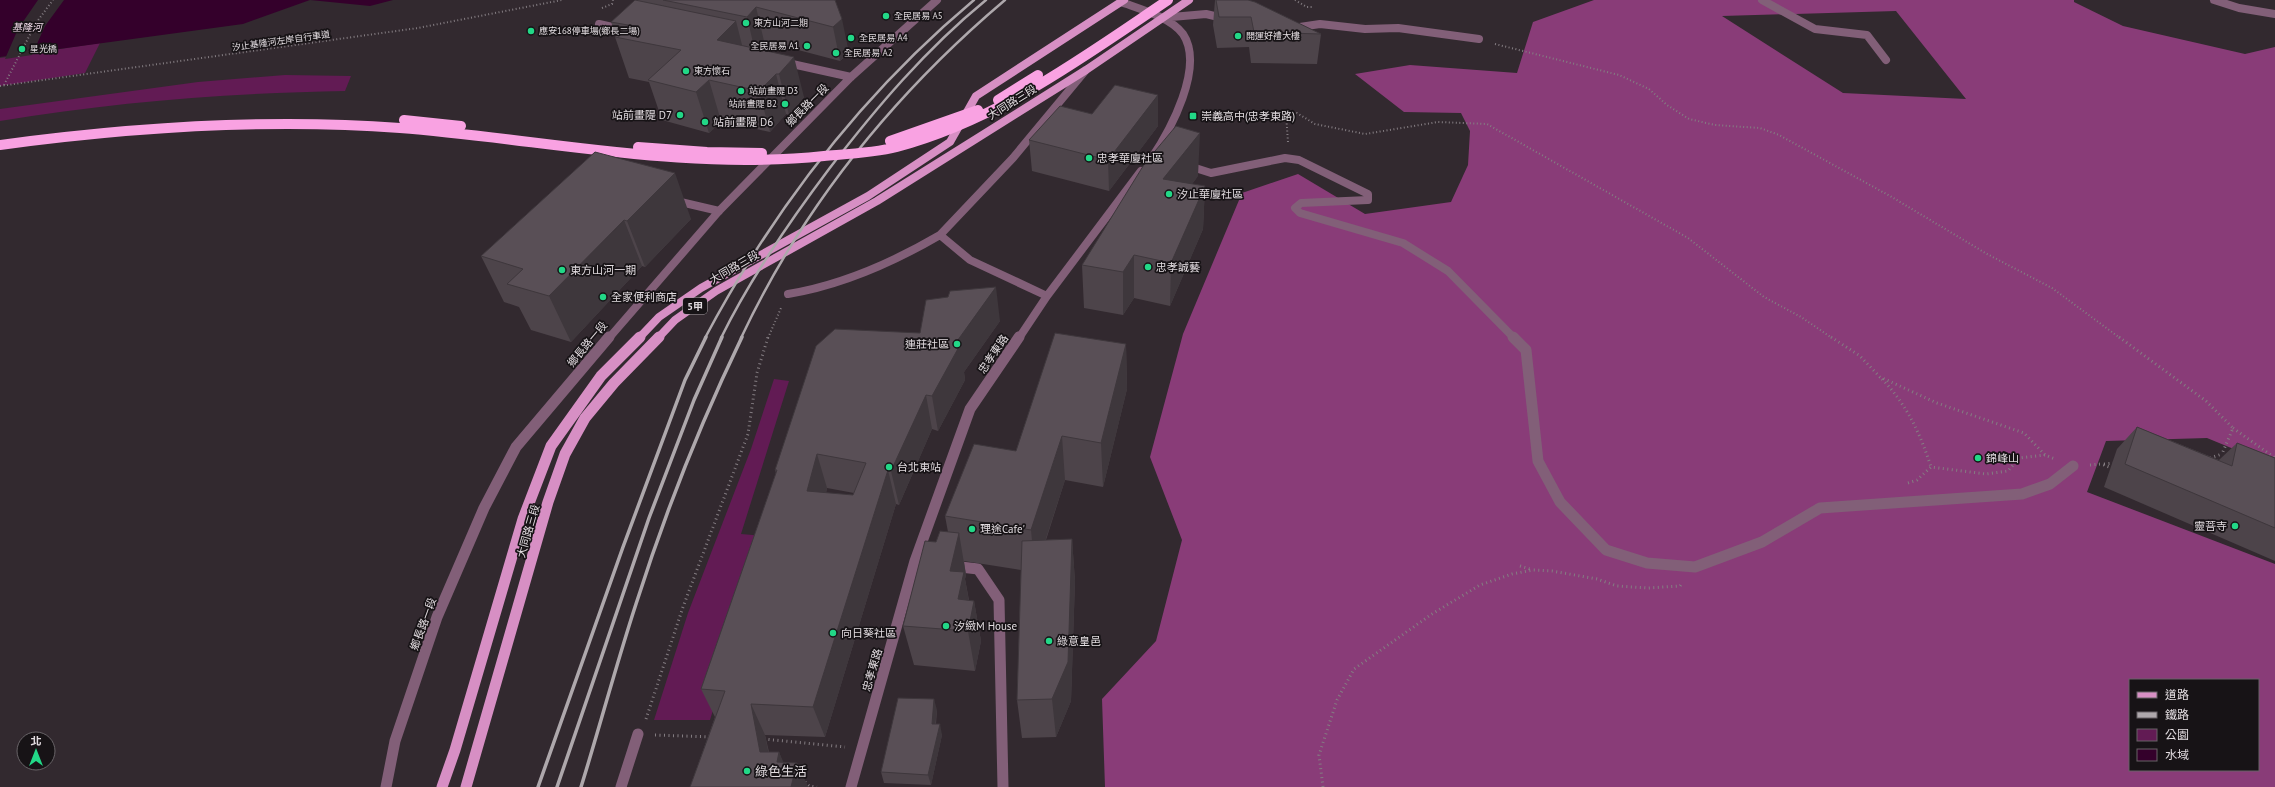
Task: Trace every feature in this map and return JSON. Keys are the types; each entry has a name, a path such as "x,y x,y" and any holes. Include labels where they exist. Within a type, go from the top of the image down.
{"highway":[{"path":"0,139 90,127 191,119 307,117 428,121 630,146 707,152 782,153 852,147 890,141 975,111 1010,94 1154,0"},
{"path":"0,145 136,129 317,124 400,127 672,158 772,161 831,157 896,148 957,128 1018,98 1168,0"}],"main road":[{"name":"大同路三段","path":"466,787 548,502 565,454 585,418 614,383 675,320 716,291 877,201 1086,70 1160,18 1189,0"},
{"name":"大同路三段","path":"442,787 455,750 523,519 550,446 601,376 659,317 701,288 868,196 950,142 976,96 1123,1"}],"street":[{"name":"鄉長路一段","path":"386,787 395,741 437,617 484,508 516,447 659,278 719,211 851,77 937,0"},
{"path":"1762,0 1815,29 1867,34 1886,60"},
{"path":"2214,0 2239,8 2275,14"},
{"name":"忠孝東路","path":"851,787 915,561 970,409 1047,296 1157,156 1180,108 1190,66 1189,55 1183,35 1160,18 1123,1"},
{"path":"1160,18 1206,14 1235,21"},
{"path":"600,24 638,32"},
{"path":"1286,29 1320,24 1365,29 1398,28 1479,40"},
{"path":"777,61 851,77"},
{"path":"788,294 811,291 897,260 940,235 1013,158 1086,70"},
{"path":"1175,162 1211,173 1285,158 1299,160 1368,194 1368,200 1301,203 1294,208 1300,212 1403,243 1448,271 1526,350 1538,461 1560,502 1606,550 1647,563 1694,567 1762,542 1820,508 2022,494 2043,489 2059,479 2073,466"},
{"path":"659,197 719,211"},
{"path":"940,235 970,260 1047,296"},
{"path":"915,561 978,569 999,600 1003,787"},
{"path":"621,787 638,734"}],"path":[{"path":"4,85 36,23 53,0"},
{"name":"汐止基隆河左岸自行車道","path":"0,86 418,28 562,0"},
{"path":"1479,40 1619,74 1649,89 1667,105 1689,119 1715,125 1760,128 1779,135 1890,196 1987,254 2052,288 2106,326 2137,351 2206,401 2234,428 2275,458"},
{"path":"1285,158 1289,150 1286,114 1290,112 1297,113 1315,124 1365,134 1438,122 1487,124 1688,238 1764,297 1801,317 1860,356 1901,398 1919,429 1931,467"},
{"path":"719,737 638,734 649,714 683,606 748,434 757,373 772,325 788,294"},
{"path":"1880,377 1937,403 2024,433 2045,456"},
{"path":"2206,460 2222,454 2234,428"},
{"path":"2222,454 2228,457"},
{"path":"1931,467 1986,474 2008,471 2019,458 2045,456 2073,466 2122,463"},
{"path":"2101,464 2117,470"},
{"path":"1903,485 1917,480 1931,467"},
{"path":"1520,566 1533,570"},
{"path":"1323,787 1318,755 1337,700 1354,669 1432,614 1480,585 1512,574 1533,570 1552,571 1597,579 1617,586 1648,588 1680,586 1694,567"},
{"path":"756,738 862,749"},
{"path":"803,781 809,786 817,787"}],"green space":[{"path":"100,43 85,73 0,86 0,58"},
{"path":"285,75 351,76 345,91 215,96 43,114 0,121 0,109 198,82"},
{"path":"774,379 789,381 741,534 765,536 710,720 654,720 688,613 751,449"}],"shaded area":[{"path":"1594,0 2074,0 2074,2 2123,26 2245,54 2275,47 2275,466 2207,438 2106,441 2087,492 2275,564 2275,787 1105,787 1102,699 1156,641 1182,540 1150,457 1183,334 1242,193 1298,174 1365,214 1451,202 1468,165 1470,131 1461,113 1404,112 1355,74 1410,65 1517,73 1533,22","holes":["1896,11 1966,99 1843,93 1722,16"]}],"water":[{"name":"基隆河","path":"0,0 310,0 243,24 0,57"},
{"path":"310,0 393,0 370,6"}],"pier":[{"name":"星光橋","path":"38,0 64,0 45,26 32,55 5,59 18,29"}],"building":[{"path":"635,0 736,21 717,40 794,57 779,74 776,74 759,91 709,80 696,92 648,80 681,50 615,37 628,25 611,22"},
{"path":"663,0 835,0 842,19 833,27 756,7 747,17"},
{"path":"1216,0 1248,0 1255,2 1321,34 1254,32 1251,17 1219,17"},
{"path":"1115,85 1158,95 1108,160 1029,140 1060,106 1092,114"},
{"path":"1176,126 1200,133 1163,179 1205,186 1171,263 1134,255 1123,272 1082,265 1145,163"},
{"path":"595,152 675,173 627,221 624,220 549,296 507,284 523,269 481,256"},
{"path":"996,287 955,344 960,345 932,396 926,395 891,471 888,470 813,707 751,704 760,752 779,752 777,762 797,763 791,787 690,787 725,691 701,689 777,470 775,470 816,346 835,329 920,333 926,300 948,297 950,291","holes":["817,454 866,463 853,495 807,491"]},
{"path":"1055,333 1126,344 1101,443 1062,436 1031,530 945,516 974,444 1016,451"},
{"path":"2137,427 2232,466 2237,443 2275,458 2275,528 2125,464"},
{"path":"940,531 959,533 950,571 964,572 958,599 974,601 968,631 903,626 925,541 936,542"},
{"name":"綠意皇邑","path":"1072,539 1068,662 1052,699 1017,700 1022,541"},
{"path":"898,698 934,699 932,724 940,724 928,775 881,772"}],"railway":[{"path":"705,338 760,244 823,156 858,114 895,74 933,36 974,0"},
{"path":"721,338 745,293 771,250 814,189 847,146 922,59 943,38 986,0"},
{"path":"741,338 766,289 793,243 823,198 855,155 889,113 926,74 964,36 1005,0"},
{"path":"538,787 623,547 685,380 706,337"},
{"path":"557,787 649,518 694,400 722,337"},
{"path":"581,787 629,627 671,502 712,403 742,337"}],"place":[{"name":"全民居易 A5","path":"886,16"},
{"name":"東方山河二期","path":"746,23"},
{"name":"應安168停車場(鄉長二場)","path":"531,31"},
{"name":"開運好禮大樓","path":"1238,36"},
{"name":"全民居易 A4","path":"851,38"},
{"name":"全民居易 A1","path":"807,46"},
{"name":"星光橋","path":"22,49"},
{"name":"全民居易 A2","path":"836,53"},
{"name":"東方懷石","path":"686,71"},
{"name":"站前畫隄 D3","path":"741,91"},
{"name":"站前畫隄 B2","path":"785,104"},
{"name":"站前畫隄 D7","path":"680,115"},
{"name":"崇義高中(忠孝東路)","path":"1193,116"},
{"name":"站前畫隄 D6","path":"705,122"},
{"name":"忠孝華廈社區","path":"1089,158"},
{"name":"汐止華廈社區","path":"1169,194"},
{"name":"忠孝誠藝","path":"1148,267"},
{"name":"東方山河一期","path":"562,270"},
{"name":"全家便利商店","path":"603,297"},
{"name":"連莊社區","path":"957,344"},
{"name":"錦峰山","path":"1978,458"},
{"name":"台北東站","path":"889,467"},
{"name":"靈菩寺","path":"2235,526"},
{"name":"理途Cafe'","path":"972,529"},
{"name":"汐緻M House","path":"946,626"},
{"name":"向日葵社區","path":"833,633"},
{"name":"綠意皇邑","path":"1049,641"},
{"name":"綠色生活","path":"747,771"}]}
